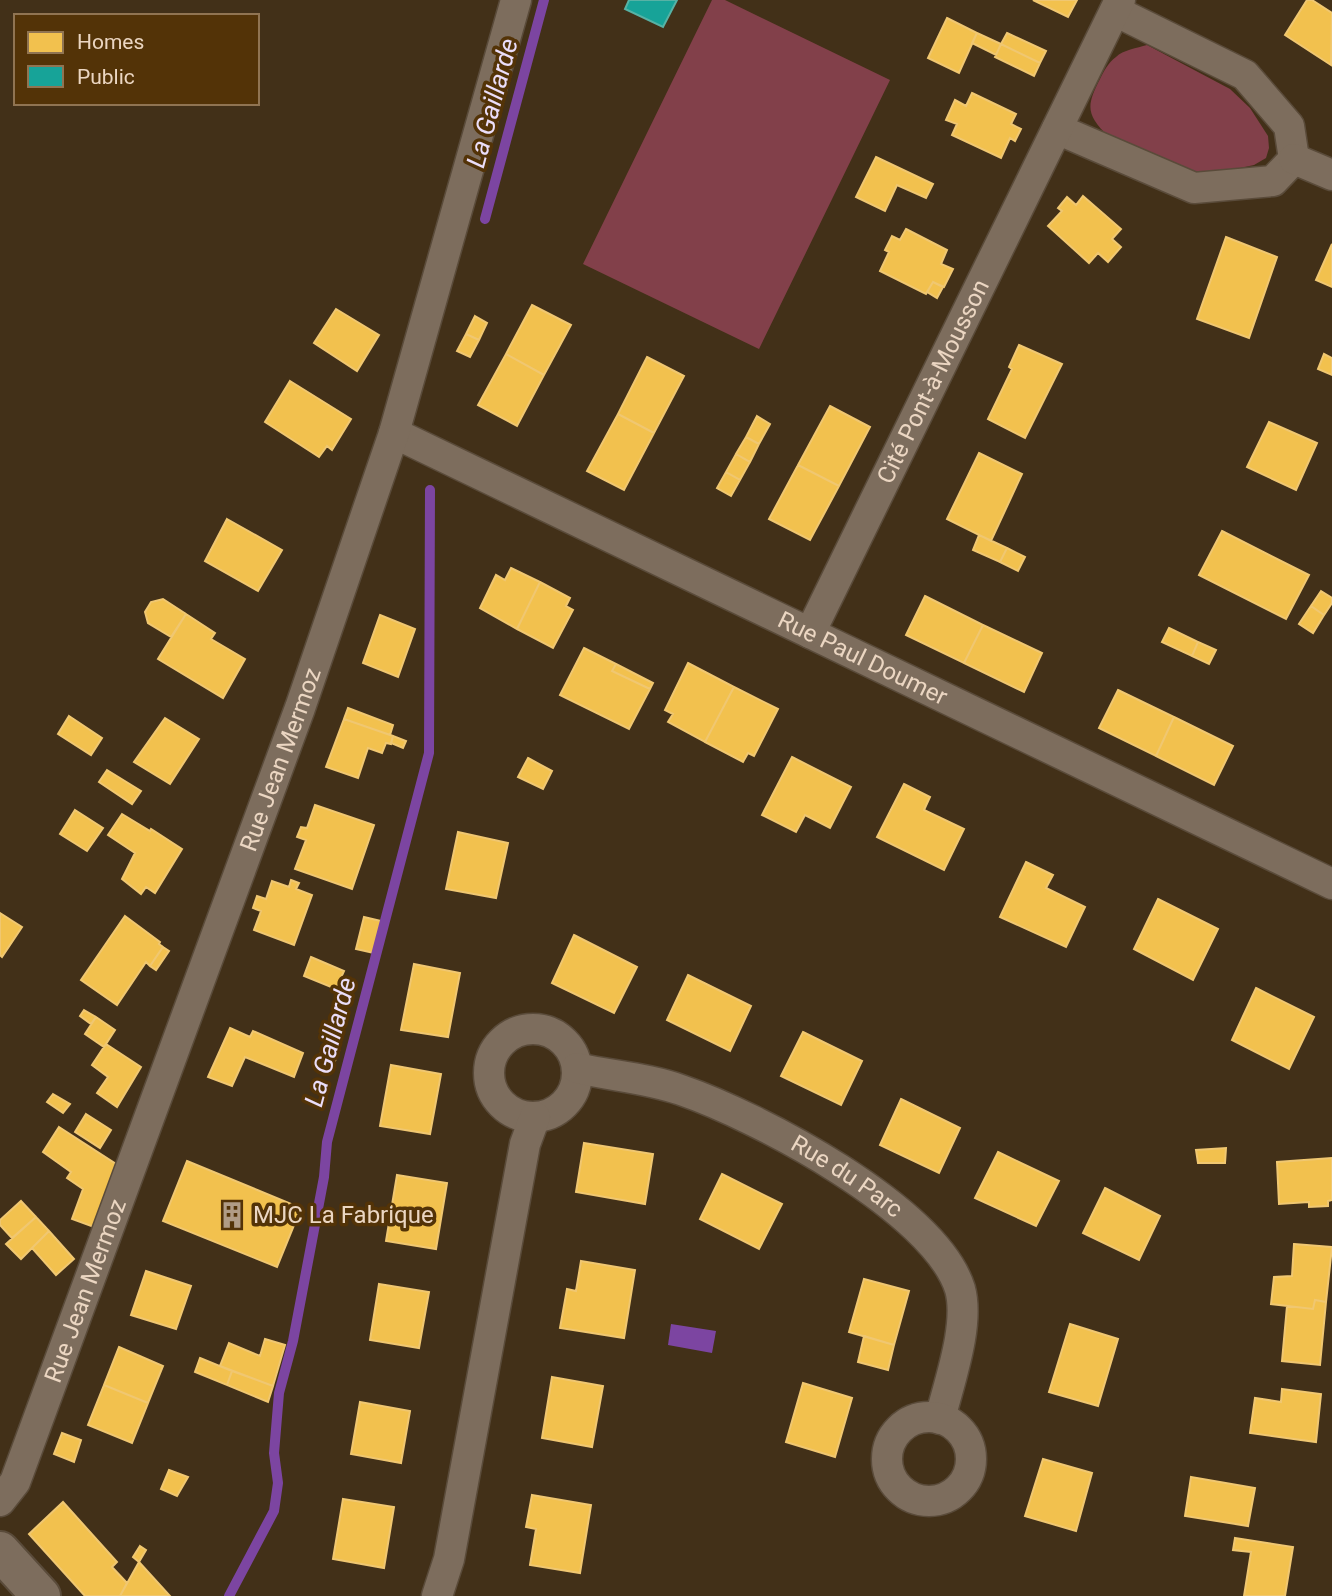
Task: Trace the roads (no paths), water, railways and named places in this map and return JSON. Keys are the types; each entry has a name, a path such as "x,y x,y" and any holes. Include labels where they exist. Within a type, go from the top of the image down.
{"main road":[{"path":"0,1551 41,1596"}],"street":[{"name":"Rue Jean Mermoz","path":"0,1501 15,1482 300,708 394,433 516,0"},
{"name":"Cité Pont-à-Mousson","path":"810,633 1117,6 1245,75 1289,126 1294,159"},
{"path":"1057,129 1194,188 1273,181 1294,159 1332,175"},
{"name":"Rue Paul Doumer","path":"394,433 1332,884"},
{"path":"525,1029 553,1034 569,1048 577,1068 576,1083 571,1096 561,1107 549,1114 535,1117 520,1115 507,1109 497,1099 489,1071 492,1056 500,1044 525,1029"},
{"name":"Rue du Parc","path":"577,1068 680,1090 754,1121 821,1157 877,1195 932,1241 950,1265 960,1290 963,1311 957,1350 940,1419"},
{"path":"437,1596 449,1559 525,1144 535,1117"}],"waterway":[{"name":"La Gaillarde","path":"485,219 544,0"},
{"name":"La Gaillarde","path":"229,1596 274,1511 278,1483 274,1453 279,1393 293,1341 324,1177 327,1142 429,753 430,490"}],"place":[{"name":"MJC La Fabrique","path":"232,1215"}]}
